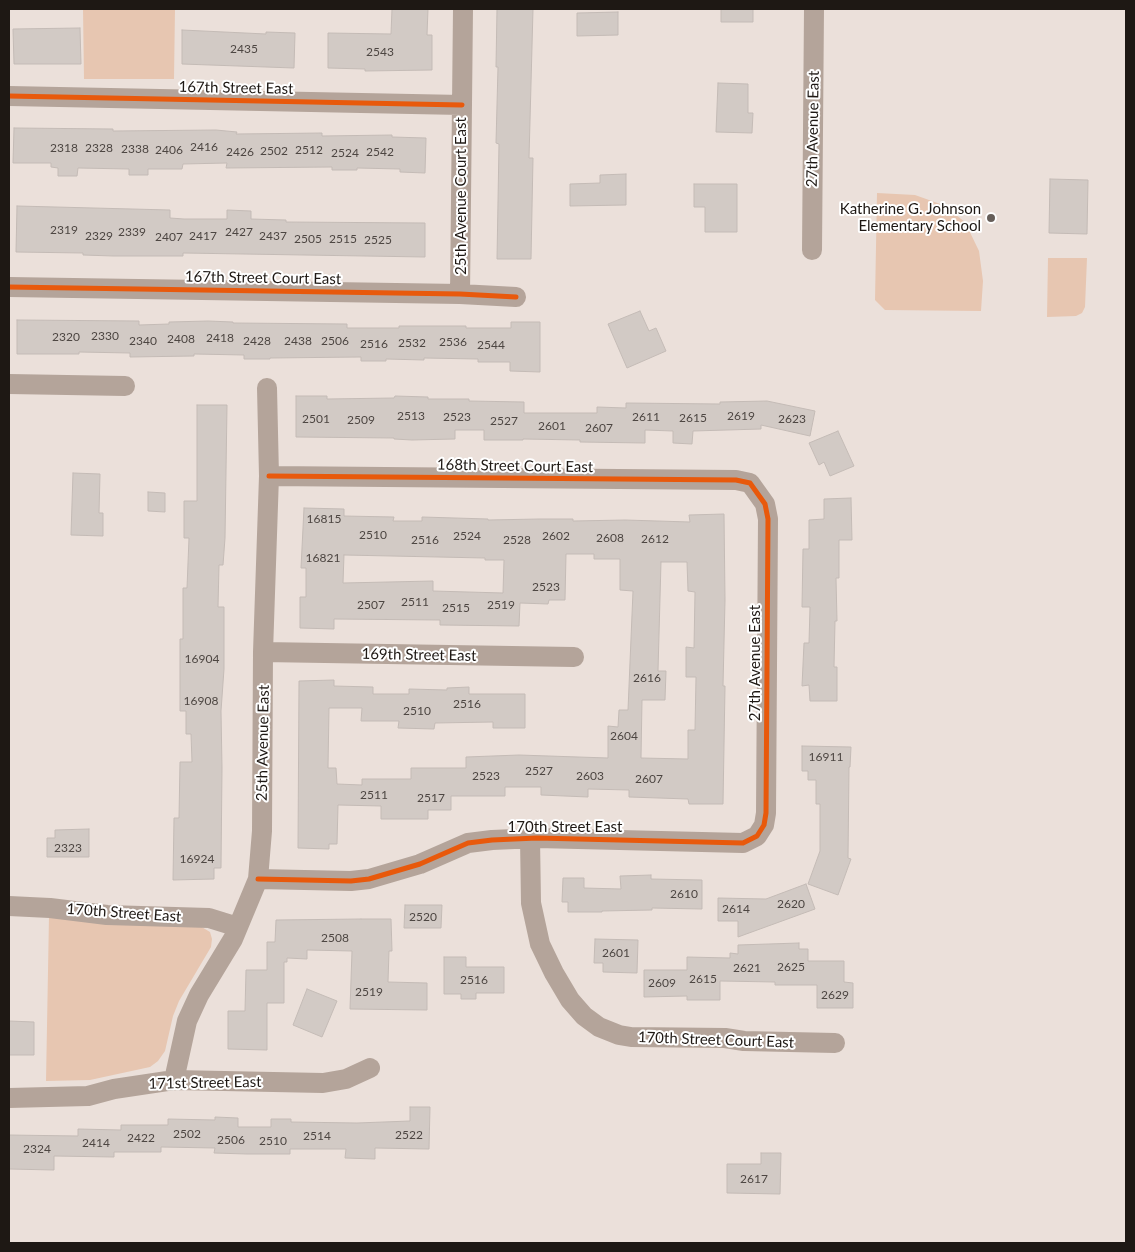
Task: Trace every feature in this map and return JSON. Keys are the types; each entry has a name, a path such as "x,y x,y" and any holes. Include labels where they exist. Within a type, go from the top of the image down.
{"street":[{"name":"25th Avenue Court East","path":"460,294 463,9"},
{"name":"27th Avenue East","path":"812,250 814,9"},
{"name":"167th Street East","path":"9,96 462,105"},
{"name":"167th Street Court East","path":"9,287 460,294 516,297"},
{"path":"9,384 125,386"},
{"name":"25th Avenue East","path":"174,1080 187,1021 199,995 233,939 258,879 262,831 264,652 269,476 267,388"},
{"name":"168th Street Court East","path":"269,476 736,480 750,484 757,491"},
{"name":"27th Avenue East","path":"757,491 765,504 768,519 766,813 764,825 757,836"},
{"name":"169th Street East","path":"264,652 574,657"},
{"name":"170th Street East","path":"258,879 351,881 369,879 420,864 468,843 492,840 530,838 743,843 757,836"},
{"name":"170th Street Court East","path":"530,838 531,903 540,944 570,1000 584,1016 599,1028 631,1037 725,1038 744,1041 835,1043"},
{"name":"170th Street East","path":"9,906 50,908 108,915 209,918 238,927"},
{"name":"171st Street East","path":"9,1098 88,1096 114,1088 174,1080 323,1083 346,1079 370,1068"}],"shaded area":[{"path":"83,9 175,9 174,79 84,79"},
{"path":"877,193 915,195 943,205 965,222 979,251 983,281 981,311 885,310 875,300"},
{"path":"1048,258 1087,258 1085,307 1082,313 1076,316 1047,317"},
{"path":"49,916 200,926 210,932 212,939 211,947 179,1001 173,1016 165,1051 158,1061 150,1067 90,1080 46,1081"}],"building":[{"path":"392,9 428,9 427,35 432,35 432,70 365,71 365,69 328,68 328,33 391,34"},
{"path":"497,9 533,9 529,158 533,158 531,259 497,259 499,144 496,143"},
{"path":"721,9 753,9 753,22 721,22"},
{"path":"618,12 618,35 577,36 577,13"},
{"path":"80,28 81,64 14,64 13,29"},
{"path":"182,30 266,34 266,32 295,33 294,68 182,64"},
{"path":"718,83 748,84 748,113 753,113 752,133 716,132"},
{"path":"14,128 113,129 113,131 216,130 237,132 236,134 322,133 322,136 392,135 392,137 426,138 425,173 400,172 400,169 357,168 357,170 332,170 332,167 226,168 227,163 183,164 182,169 148,169 148,175 129,175 129,169 78,168 77,176 58,176 58,168 51,167 51,163 13,163"},
{"path":"626,174 626,205 570,206 570,184 600,183 600,175"},
{"path":"1050,179 1088,180 1087,234 1049,233"},
{"path":"694,184 737,184 737,232 705,232 705,207 694,207"},
{"path":"17,206 170,210 170,218 184,219 227,219 227,210 251,211 251,219 286,220 286,222 425,223 425,257 183,253 183,256 113,256 83,255 83,253 16,252"},
{"path":"640,311 649,331 656,328 666,351 627,368 608,324"},
{"path":"17,320 139,321 139,325 208,321 347,324 347,328 466,326 466,328 511,328 511,322 540,322 540,372 510,371 510,362 478,362 478,359 424,358 424,360 386,359 386,361 361,361 361,357 244,359 244,355 194,354 194,356 130,357 130,353 17,354"},
{"path":"296,396 327,396 327,399 394,398 395,396 428,397 428,399 469,399 469,401 524,402 524,413 597,413 597,407 626,408 626,403 720,404 720,402 767,401 815,411 810,436 761,425 761,429 693,431 692,444 673,443 673,431 645,430 645,443 580,442 580,440 484,440 484,430 455,430 455,439 412,440 394,438 296,437"},
{"path":"197,405 227,405 225,538 223,565 219,565 218,607 224,607 224,669 221,711 221,868 214,868 214,879 173,880 174,818 179,818 180,762 192,762 191,734 186,734 186,711 180,711 180,639 183,639 183,588 187,588 189,538 184,538 184,501 197,501"},
{"path":"838,431 854,466 830,476 824,462 819,465 809,443"},
{"path":"73,473 100,474 99,513 103,513 103,536 71,535"},
{"path":"148,492 165,493 165,512 148,511"},
{"path":"851,498 852,540 839,540 839,578 836,578 837,621 835,621 834,667 837,667 837,701 810,701 809,685 802,686 804,643 809,643 810,607 802,607 803,549 809,549 809,520 824,519 824,499"},
{"path":"304,508 344,509 344,516 394,517 393,521 422,521 422,517 488,520 573,519 573,521 690,522 689,515 724,514 723,686 725,686 723,804 689,804 688,799 629,797 629,790 588,789 588,797 541,795 541,787 505,787 505,796 451,796 451,810 428,810 428,819 381,819 381,806 338,805 337,844 329,844 329,849 298,848 299,681 334,680 334,686 373,687 373,694 409,694 409,689 447,690 447,688 469,687 469,694 525,694 525,728 493,728 493,722 435,723 434,729 398,728 399,721 361,721 362,708 329,708 328,768 336,768 337,784 362,785 362,779 411,779 411,768 466,768 466,757 519,755 608,758 608,726 618,727 619,710 628,710 633,591 620,590 620,559 594,559 594,554 566,554 565,600 549,600 548,604 520,603 519,626 440,625 440,620 334,619 334,629 300,628 300,597 306,597 306,568 301,568","holes":["344,555 504,560 503,593 433,591 433,581 343,583","661,562 687,562 688,591 695,592 694,648 686,647 686,677 696,677 695,730 688,730 688,759 641,758 642,700 665,700 666,671 658,671"]},
{"path":"802,746 851,747 848,858 851,859 838,895 808,884 820,851 820,804 816,804 816,780 808,780 808,771 802,771"},
{"path":"89,829 89,857 47,857 47,838 55,838 55,830"},
{"path":"651,875 651,879 702,880 702,909 652,908 652,910 568,912 568,902 562,902 563,878 584,878 584,888 621,889 620,876"},
{"path":"806,884 815,909 738,937 738,921 718,921 718,898 766,899"},
{"path":"405,905 442,905 441,928 404,928"},
{"path":"391,919 392,951 389,951 388,982 427,983 427,1010 350,1009 352,951 307,950 307,959 287,958 287,962 284,962 284,1003 267,1003 267,1050 228,1049 228,1011 245,1011 246,970 267,970 267,942 275,942 276,920"},
{"path":"595,939 638,940 637,973 603,972 603,963 594,963"},
{"path":"799,943 799,949 808,949 808,961 844,961 844,982 853,983 853,1008 817,1008 817,985 775,985 775,982 720,981 720,1000 687,1000 687,996 644,997 644,970 687,970 687,957 730,958 730,953 738,954 738,945"},
{"path":"444,957 466,957 466,967 504,967 504,993 476,993 476,999 461,999 461,994 444,994"},
{"path":"307,989 337,1001 322,1037 293,1025"},
{"path":"9,1021 34,1022 34,1055 9,1055"},
{"path":"410,1107 430,1107 429,1149 375,1148 375,1159 345,1158 346,1149 290,1149 290,1154 247,1154 214,1153 215,1148 161,1147 161,1152 114,1152 114,1157 54,1156 54,1170 9,1169 9,1135 78,1136 78,1129 121,1130 121,1125 168,1125 168,1119 215,1120 215,1117 238,1118 238,1127 271,1127 271,1119 291,1119 291,1122 357,1123 410,1121"},
{"path":"761,1153 781,1153 780,1194 727,1193 727,1164 761,1164"}],"cycle path":[{"path":"9,96 462,105"},
{"path":"9,287 460,294 516,297"},
{"path":"258,879 351,881 369,879 420,864 468,843 492,840 537,838 743,843 757,836 764,825 766,813 768,519 765,504 750,483 736,480 269,476"}],"place":[{"name":"Katherine G. Johnson Elementary School","path":"991,218"}]}
